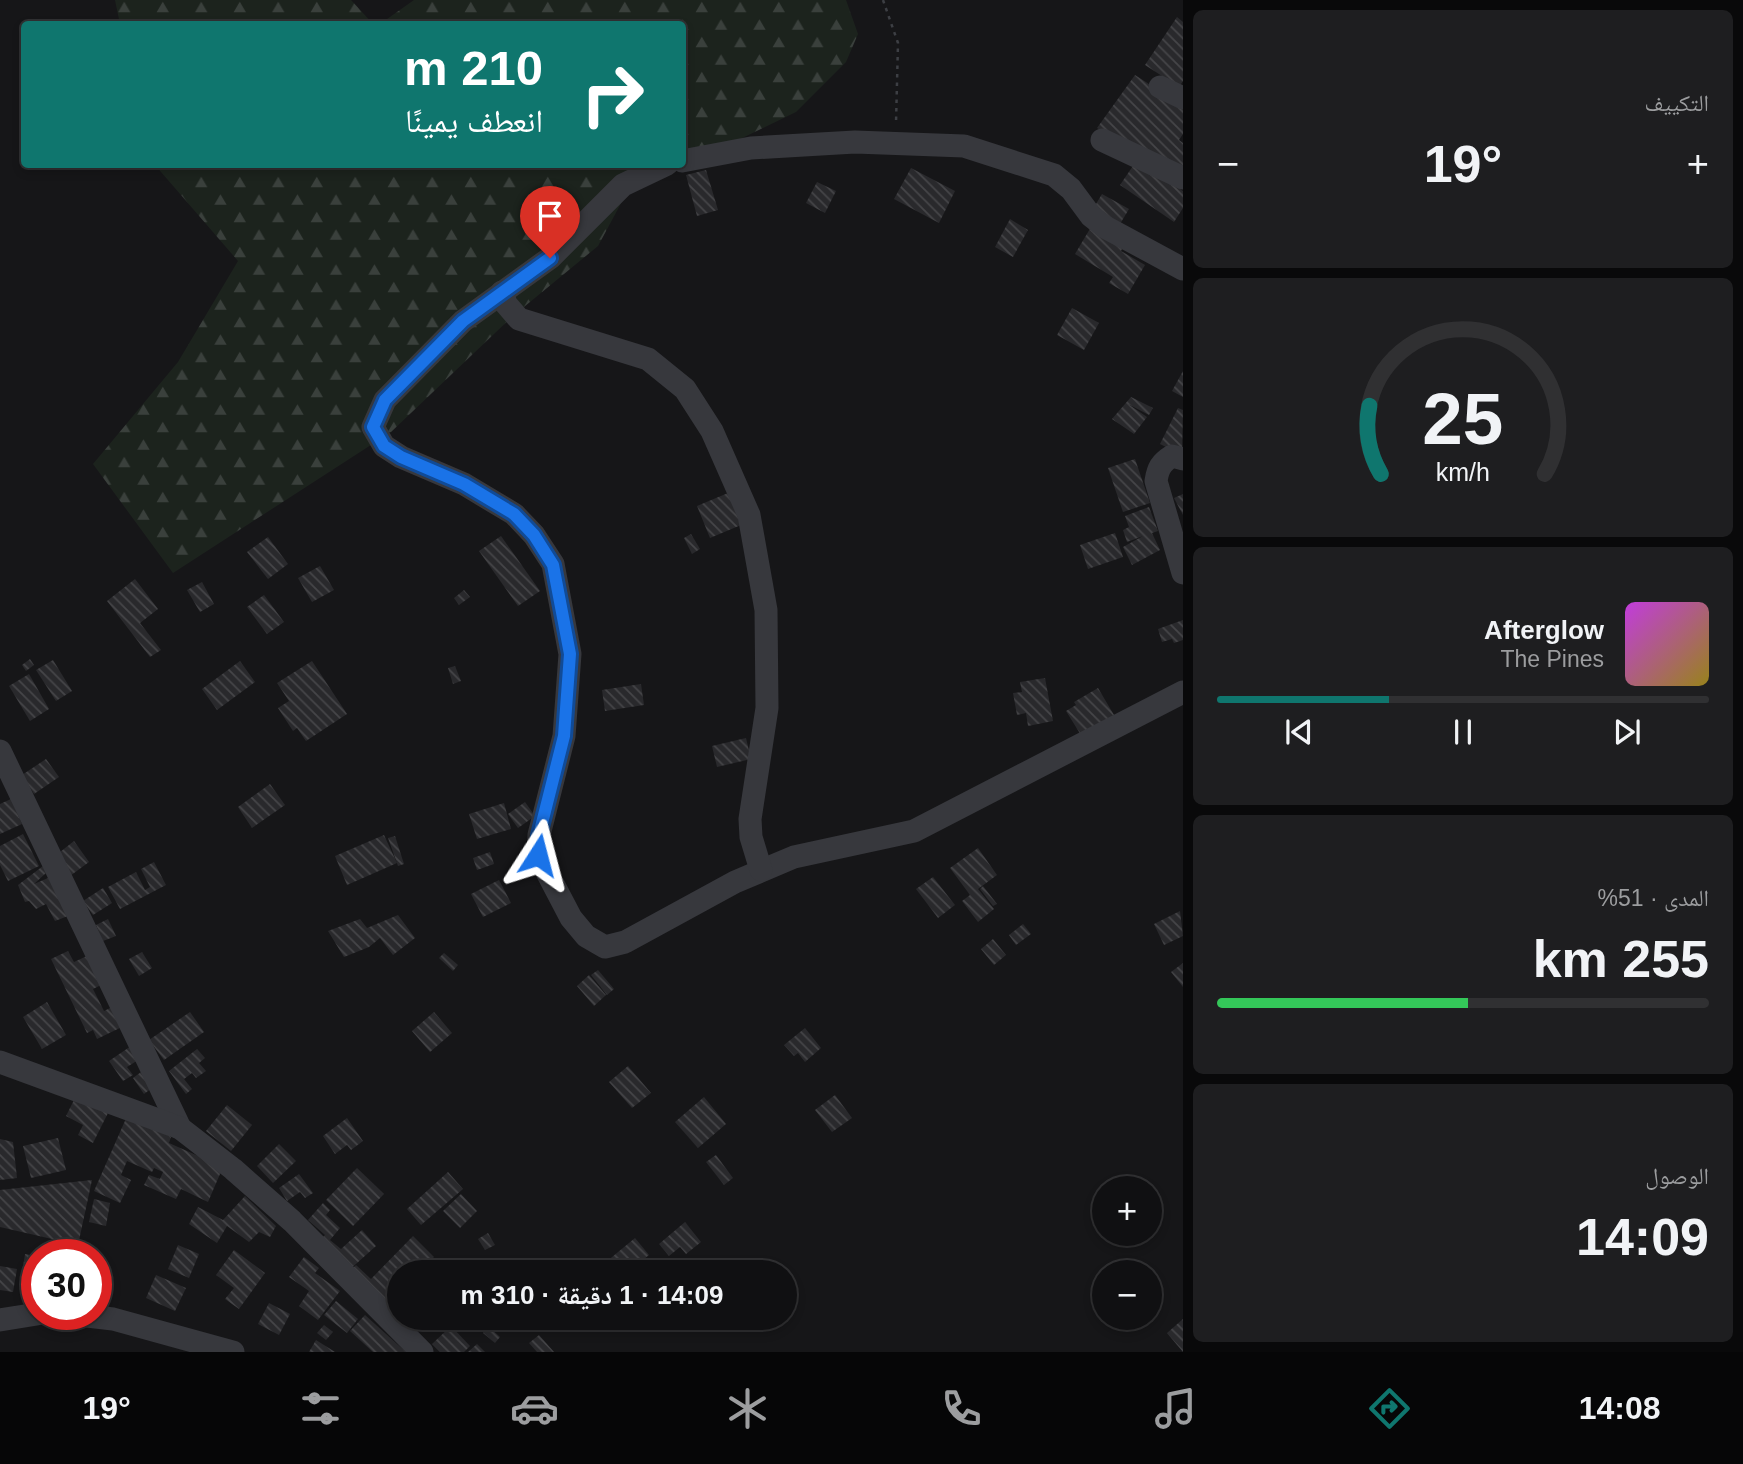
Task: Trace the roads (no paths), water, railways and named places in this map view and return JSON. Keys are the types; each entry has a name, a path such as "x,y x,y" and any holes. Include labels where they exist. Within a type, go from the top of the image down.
{"street":[{"path":"1160,87 1183,98"},
{"path":"1102,140 1183,178"},
{"path":"686,161 751,148 855,142 964,146 1054,175 1071,189 1091,216 1105,227 1183,269"},
{"path":"658,168 622,185 550,258 463,321 385,400 373,427 384,446 401,457 464,484 514,514 534,535 553,565 570,654 564,736 539,835 538,855 571,918 586,936 605,947 625,942 735,881 794,857 914,831 1183,692"},
{"path":"502,292 506,304 519,319 648,359 685,388 712,431 749,515 766,610 767,708 750,819 751,837 761,870"},
{"path":"1183,459 1172,456 1165,461 1159,467 1156,481 1183,573"},
{"path":"0,751 180,1128"},
{"path":"0,1062 180,1128 233,1169 292,1221 422,1352"},
{"path":"0,1320 21,1317"},
{"path":"112,1319 233,1352"}]}
